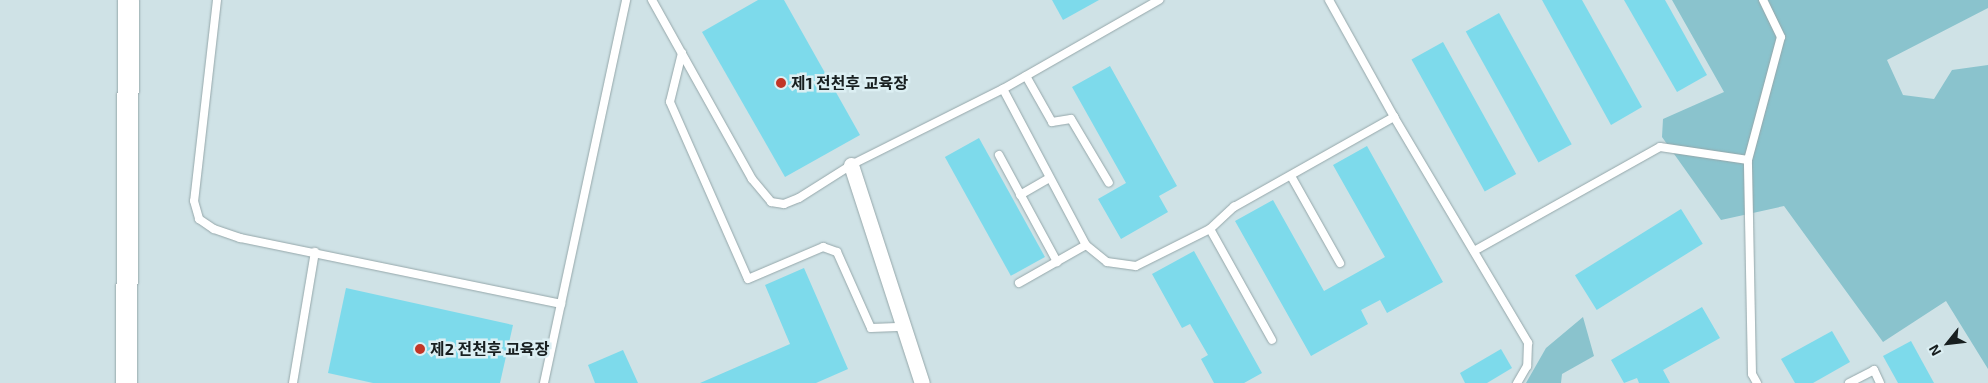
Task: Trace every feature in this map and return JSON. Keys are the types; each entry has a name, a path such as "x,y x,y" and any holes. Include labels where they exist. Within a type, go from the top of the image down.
{"main road":[{"path":"126,383 128,0"}],"street":[{"path":"851,165 922,383"}],"lane":[{"path":"217,0 194,201 199,219 214,229 240,238 562,304"},
{"path":"544,383 626,0"},
{"path":"652,0 752,178 771,202 784,204 799,198 851,165 1003,89 1159,0"},
{"path":"1329,0 1394,117 1528,343 1527,366 1517,383"},
{"path":"1757,383 1752,374 1748,160 1781,37 1763,0"},
{"path":"682,53 670,102 748,279 823,246 837,252 871,328 904,327"},
{"path":"1026,76 1052,122 1071,119 1109,183"},
{"path":"1003,89 1086,245 1107,262 1136,266 1210,229 1234,207 1394,117"},
{"path":"1474,251 1660,147 1748,160"},
{"path":"999,155 1057,262"},
{"path":"1290,176 1340,263"},
{"path":"1020,195 1050,178"},
{"path":"1210,229 1272,340"},
{"path":"1019,283 1086,245"},
{"path":"294,383 314,252"},
{"path":"1849,383 1874,370 1880,383"}],"shaded area":[{"path":"1672,0 1988,0 1988,8 1887,60 1903,95 1934,99 1952,70 1988,65 1988,369 1946,301 1883,342 1784,206 1721,220 1662,137 1663,119 1724,92"},
{"path":"1583,317 1594,356 1562,374 1561,383 1526,383 1546,348"}],"building":[{"name":"제1 전천후 교육장","path":"758,0 784,0 860,135 785,177 702,32"},
{"path":"1052,0 1099,0 1063,20"},
{"path":"1542,0 1582,0 1642,107 1611,125"},
{"path":"1624,0 1665,0 1707,75 1677,92"},
{"path":"1499,13 1572,144 1538,163 1466,31"},
{"path":"1443,42 1516,174 1485,192 1412,59"},
{"path":"1110,66 1177,186 1159,196 1168,212 1121,239 1098,199 1126,183 1072,87"},
{"path":"979,138 1045,257 1011,276 945,157"},
{"path":"1367,146 1443,282 1387,313 1380,300 1361,310 1368,324 1311,356 1235,221 1273,200 1324,291 1385,257 1333,165"},
{"path":"1681,209 1703,244 1597,310 1575,275"},
{"path":"1194,251 1262,373 1244,383 1214,383 1201,359 1208,355 1190,324 1182,328 1152,274"},
{"path":"804,268 848,369 816,383 700,383 790,344 765,285"},
{"name":"제2 전천후 교육장","path":"346,288 513,325 500,383 373,383 328,373"},
{"path":"1702,307 1720,338 1663,370 1670,383 1639,383 1637,378 1624,383 1611,360"},
{"path":"1832,331 1850,362 1813,383 1795,383 1781,359"},
{"path":"1911,341 1934,383 1898,383 1883,356"},
{"path":"1501,349 1512,368 1487,383 1465,383 1460,373"},
{"path":"623,350 638,383 595,383 588,365"}],"place":[{"name":"제1 전천후 교육장","path":"781,83"},
{"name":"제2 전천후 교육장","path":"420,349"}]}
